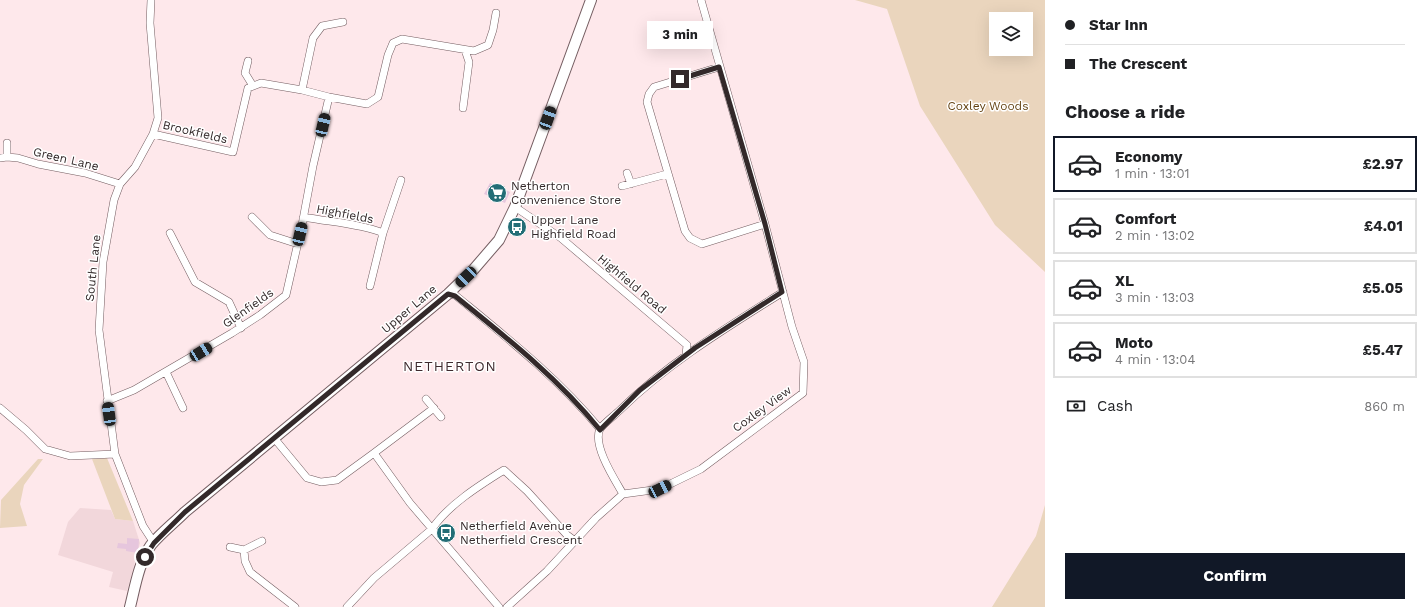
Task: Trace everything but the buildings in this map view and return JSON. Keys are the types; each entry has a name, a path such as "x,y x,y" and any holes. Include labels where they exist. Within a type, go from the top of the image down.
{"main road":[{"name":"Upper Lane","path":"130,607 140,568 150,547 185,512 448,294 499,240 515,207 591,0"}],"street":[{"name":"South Lane","path":"151,0 150,23 158,118 153,134 135,167 120,184 110,214 99,312 99,330 115,454 143,526 154,543"},
{"name":"Coxley View","path":"623,494 660,489 701,469 803,393 804,362 782,292 765,224 700,0"},
{"path":"248,61 245,73 253,86 261,83 367,104 378,97 388,55 393,43 402,39 465,50 478,50 488,45 493,30 496,13"},
{"path":"302,90 313,38 322,26 343,22"},
{"path":"463,108 469,62 465,50"},
{"path":"719,67 654,87 649,94 647,102 667,174 685,231 690,238 702,244 765,224"},
{"name":"Brookfields","path":"153,134 233,152 248,88 253,86"},
{"name":"Glenfields","path":"108,401 134,390 241,328 286,295 329,97"},
{"name":"Green Lane","path":"6,143 4,158 18,158 44,166 85,173 120,184"},
{"path":"627,173 631,184"},
{"path":"622,186 667,174"},
{"name":"Highfields","path":"370,286 382,233 401,180"},
{"name":"Highfield Road","path":"515,207 561,238 687,345 686,355"},
{"path":"252,217 270,235 298,244"},
{"name":"Highfields","path":"303,218 348,225 382,233"},
{"path":"170,233 195,282 229,302 241,328"},
{"path":"507,607 547,571 596,518 623,494 608,468 598,444 600,430 640,390 686,355 782,292"},
{"path":"448,294 455,296 515,344 565,390 586,412 600,430"},
{"path":"166,372 183,408"},
{"path":"426,398 441,418"},
{"path":"0,408 26,430 45,449 70,456 115,454"},
{"path":"274,438 307,478 321,482 338,480 434,408"},
{"path":"374,453 410,503 499,607"},
{"path":"351,606 374,578 432,529 439,519 484,482 504,470 527,491 567,535 575,541"},
{"path":"230,547 244,550 262,541"},
{"path":"244,550 245,561 250,572 295,607"}],"shaded area":[{"path":"80,508 111,510 115,519 133,521 140,543 127,591 109,587 113,572 58,555 68,522"}],"green space":[{"name":"Coxley Woods","path":"855,0 1045,0 1045,272 995,225 920,106 887,9"},
{"path":"107,458 133,521 115,519 92,459"},
{"path":"38,459 43,459 24,485 20,504 27,526 0,528 1,500"},
{"path":"1045,505 1045,607 992,607 1036,536"}],"place":[{"name":"Netherton Convenience Store","path":"497,193"},
{"name":"Upper Lane Highfield Road","path":"517,227"},
{"name":"Netherfield Avenue Netherfield Crescent","path":"446,533"}],"district":[{"name":"NETHERTON","path":"450,366"}],"route":[{"path":"145,557 150,547 185,512 448,294 455,296 515,344 565,390 586,412 600,430 640,390 695,348 782,292 765,224 719,67 680,79"}]}
